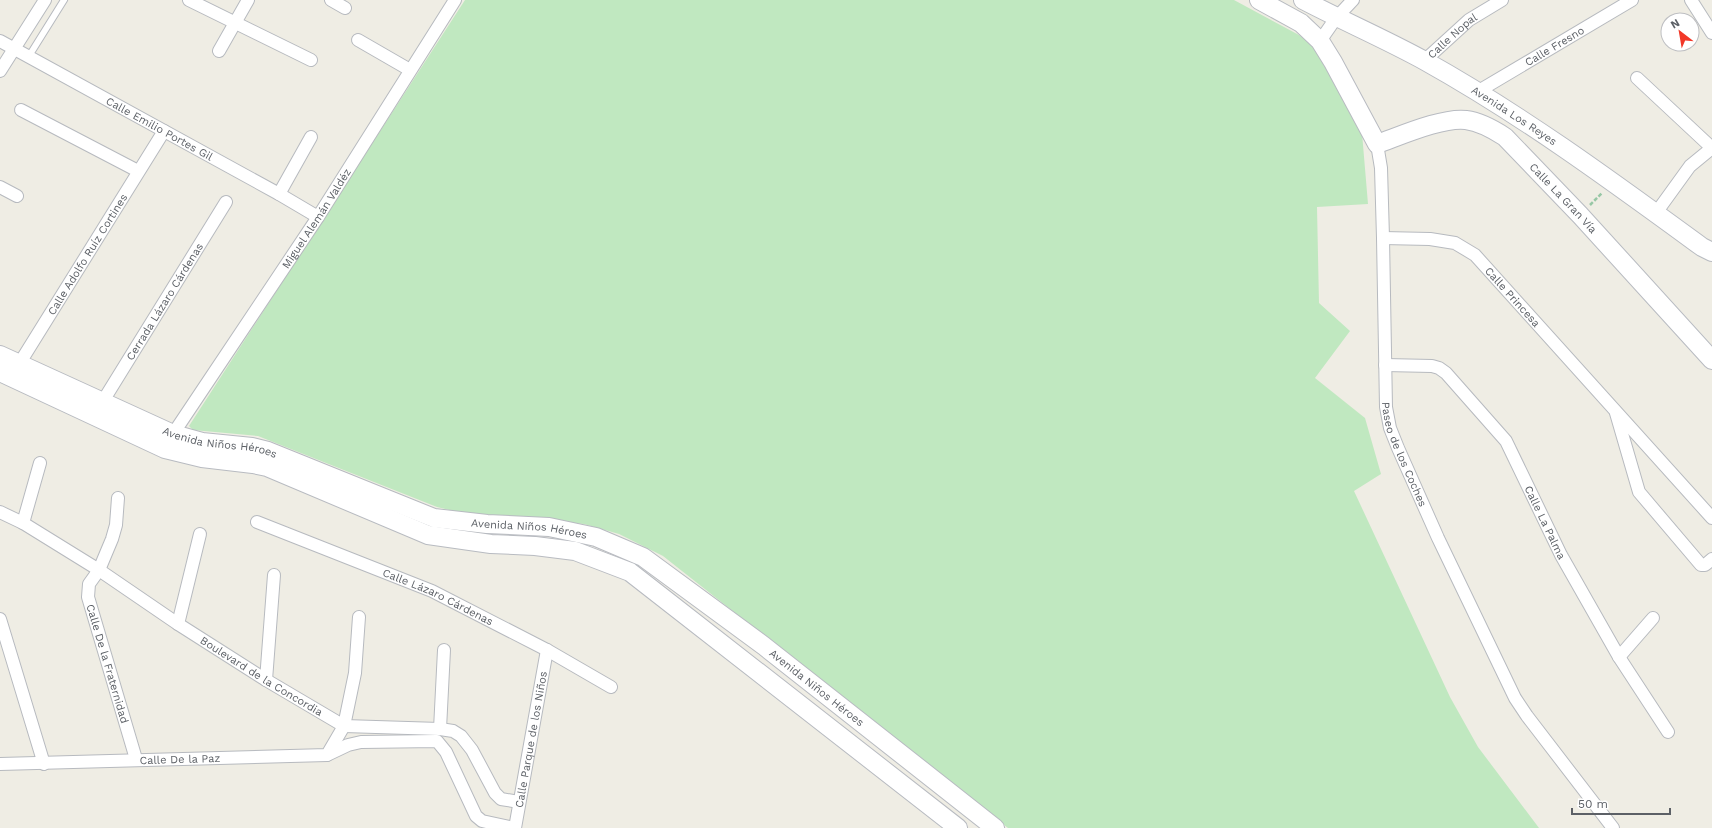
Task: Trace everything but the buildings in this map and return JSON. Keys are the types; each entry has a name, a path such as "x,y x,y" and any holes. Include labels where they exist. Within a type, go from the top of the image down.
{"main road":[{"path":"1259,0 1301,23 1320,40"},
{"name":"Avenida Los Reyes","path":"1303,0 1336,18 1424,61 1477,92 1614,182 1656,214 1712,252"},
{"name":"Paseo de los Coches","path":"1320,40 1377,144"},
{"name":"Calle La Gran Vía","path":"1377,144 1430,126 1448,122 1464,120 1493,128 1505,137 1580,215 1709,353"},
{"name":"Avenida Niños Héroes","path":"0,355 10,371 165,449 202,458 267,467 428,535 491,544 535,546 575,551 630,572 958,828"},
{"name":"Avenida Niños Héroes","path":"10,371 103,401 173,434 202,442 252,447 268,451 434,518 487,524 549,527 596,537 643,557 764,646 995,828"},
{"path":"750,665 764,646"}],"street":[{"path":"0,71 45,0"},
{"path":"189,0 311,60"},
{"path":"219,51 248,0"},
{"path":"330,0 346,8"},
{"name":"Miguel Alemán Valdéz","path":"173,434 318,217 455,0"},
{"path":"1320,40 1336,18 1352,0"},
{"name":"Calle Nopal","path":"1424,61 1469,20 1502,0"},
{"name":"Calle Fresno","path":"1477,92 1632,0"},
{"path":"1691,0 1712,33"},
{"path":"358,40 410,70"},
{"name":"Calle Emilio Portes Gil","path":"0,41 279,194 318,217"},
{"path":"1637,78 1712,148 1690,166 1656,214"},
{"path":"21,110 138,171"},
{"name":"Calle Adolfo Ruíz Cortines","path":"10,371 164,131"},
{"path":"279,194 312,137"},
{"name":"Paseo de los Coches","path":"1377,144 1381,168 1386,407 1390,428 1438,538 1505,680 1527,716 1613,828"},
{"path":"0,187 17,196"},
{"name":"Cerrada Lázaro Cárdenas","path":"103,401 226,202"},
{"name":"Calle Princesa","path":"1383,238 1430,239 1455,243 1475,255 1712,518"},
{"name":"Calle La Palma","path":"1385,365 1432,366 1446,372 1506,441 1561,555 1619,657 1668,732"},
{"name":"Calle Princesa","path":"1615,409 1639,492 1701,565 1705,565 1712,559"},
{"path":"23,523 40,463"},
{"name":"Calle De la Fraternidad","path":"118,498 116,525 112,539 99,570 89,584 88,597 136,759"},
{"name":"Boulevard de la Concordia","path":"0,512 23,523 99,570 178,624 266,680 344,726 440,729 453,731 461,736 472,750 495,792 501,799 519,802"},
{"name":"Calle Lázaro Cárdenas","path":"258,522 432,592 547,650 611,687"},
{"path":"178,624 200,534"},
{"path":"266,680 274,575"},
{"path":"327,755 344,726 355,673 358,617"},
{"path":"1619,657 1653,618"},
{"path":"0,619 44,764"},
{"path":"440,729 444,650"},
{"name":"Calle Parque de los Niños","path":"515,828 547,650"},
{"path":"327,755 348,745 361,742 437,742 446,752 476,816 482,821 515,828"},
{"name":"Calle De la Paz","path":"0,764 44,764 136,759 327,755"}],"lane":[{"path":"29,56 64,0"}],"path":[{"path":"1580,215 1614,182"}],"green space":[{"path":"465,0 1234,0 1299,35 1315,47 1362,133 1368,204 1317,207 1319,303 1350,331 1315,378 1365,418 1381,474 1354,491 1450,697 1478,747 1539,828 1008,828 663,556 619,534 584,524 462,513 437,507 258,436 193,430 189,426"}]}
